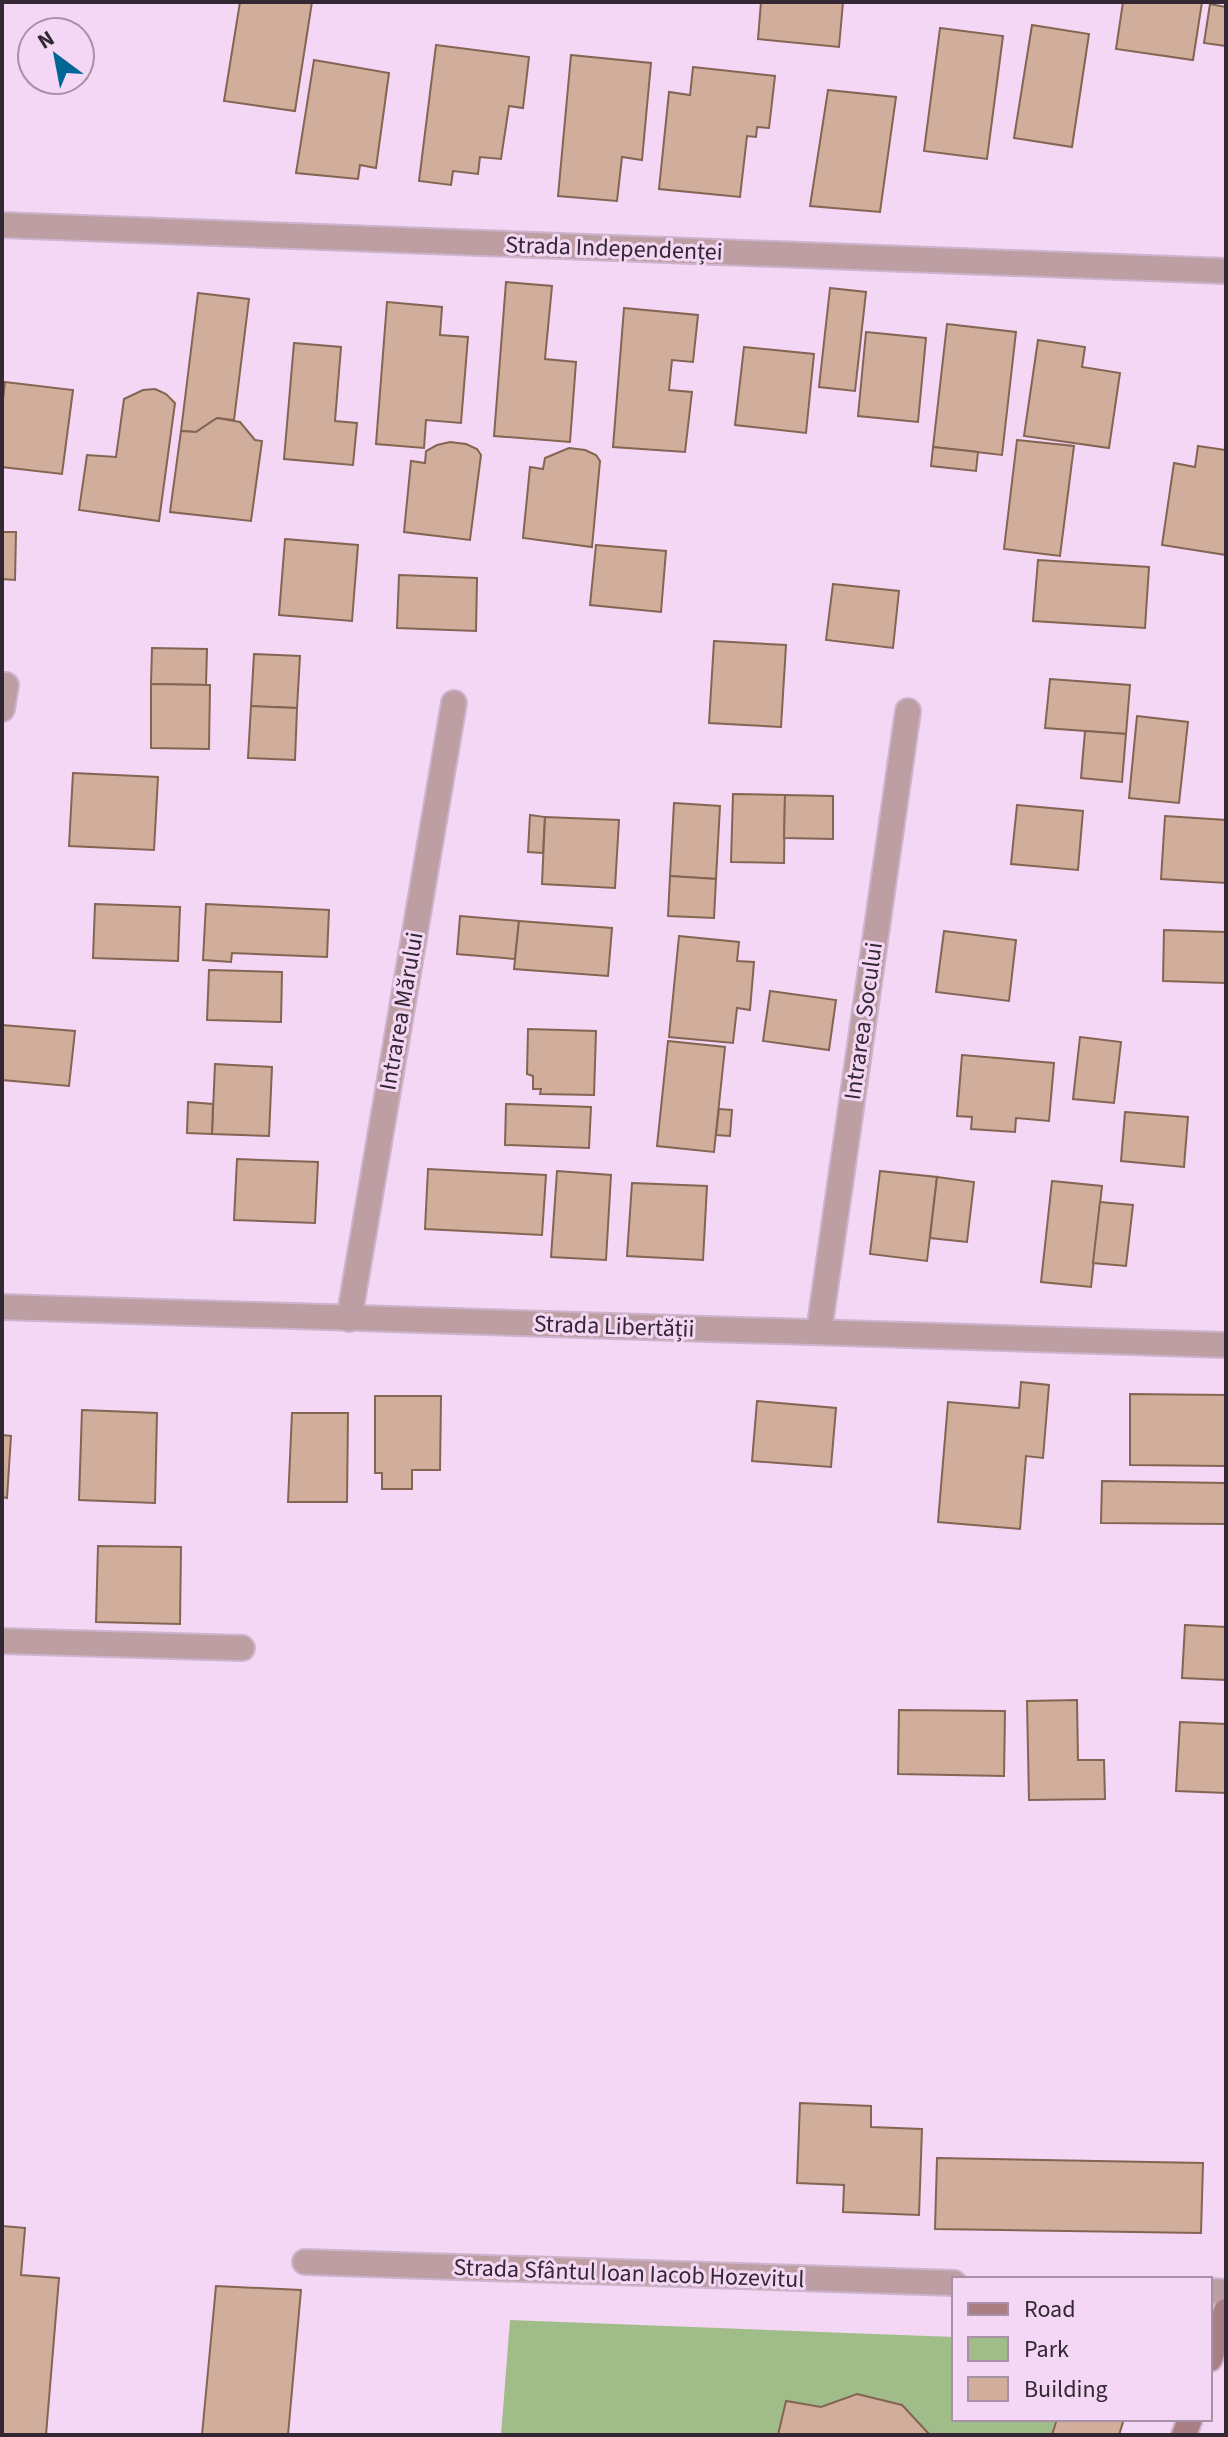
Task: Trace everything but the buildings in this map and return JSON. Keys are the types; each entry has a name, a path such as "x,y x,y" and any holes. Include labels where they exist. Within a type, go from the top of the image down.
{"street":[{"name":"Strada Independenței","path":"2,225 1226,271"},
{"name":"Intrarea Mărului","path":"349,1319 454,703"},
{"name":"Intrarea Socului","path":"819,1331 908,711"},
{"name":"Strada Libertății","path":"2,1307 1226,1345"},
{"path":"2,1641 242,1648"},
{"name":"Strada Sfântul Ioan Iacob Hozevitul","path":"305,2262 952,2283"},
{"path":"1212,2353 1226,2311"}],"green space":[{"path":"510,2320 952,2337 952,2421 1056,2421 1052,2435 930,2435 902,2405 857,2394 821,2407 786,2401 778,2435 501,2435"}]}
